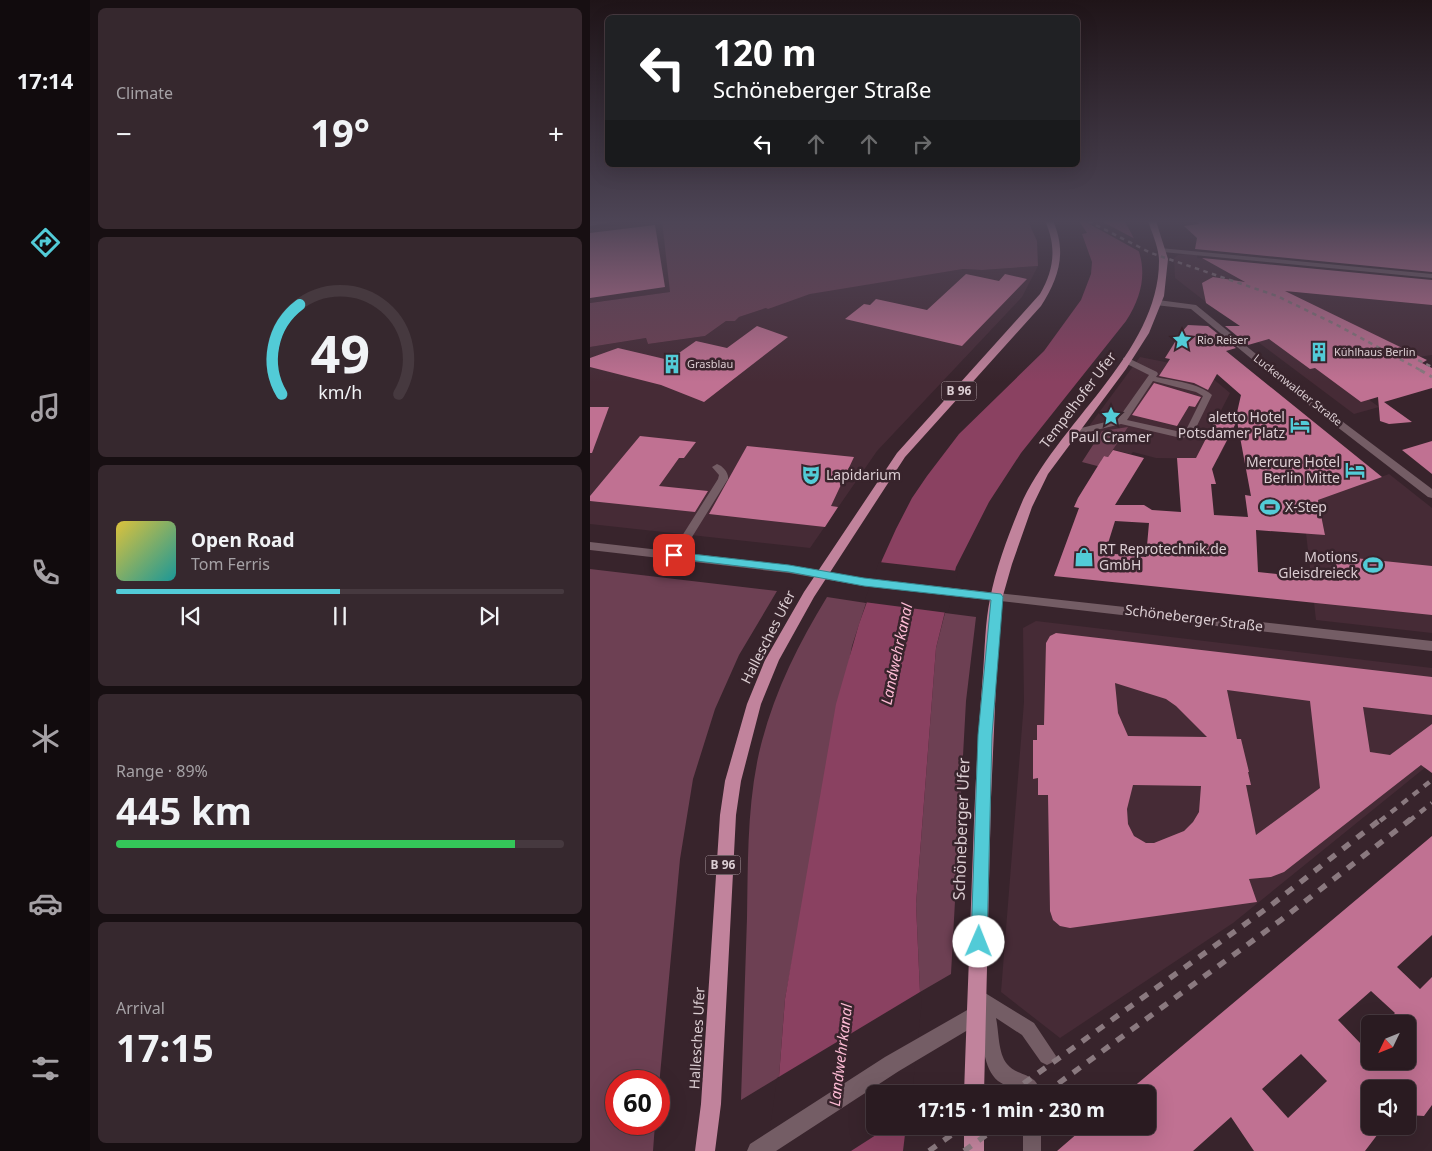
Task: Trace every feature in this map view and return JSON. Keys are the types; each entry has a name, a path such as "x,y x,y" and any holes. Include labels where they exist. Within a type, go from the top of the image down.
{"main road":[{"name":"Hallesches Ufer","path":"705,1151 712,1095 724,854 733,781 754,704 772,660 822,575 901,455 1038,304 1048,290 1053,275"},
{"name":"Tempelhofer Ufer","path":"997,597 1031,494 1043,472 1126,360 1149,324 1158,303 1162,275"},
{"name":"Schöneberger Ufer","path":"974,1085 985,735 997,597"},
{"path":"974,1135 974,1151"}],"street":[{"path":"1419,275 1432,276"},
{"name":"Luckenwalder Straße","path":"1158,303 1193,307 1241,344 1291,388 1432,494"},
{"path":"590,546 789,569 822,575"},
{"name":"Schöneberger Straße","path":"822,575 956,593 1432,646"},
{"path":"757,1151 931,1039 977,1005"}],"lane":[{"path":"1121,421 1154,374 1126,360"},
{"path":"1072,433 1121,421 1181,435 1189,434 1208,395 1199,390 1151,378"},
{"path":"674,555 723,479 724,475 717,467"},
{"path":"977,1005 1028,1029 1047,1056"},
{"path":"977,1005 988,1019 992,1036 992,1052 1002,1073 1011,1079 1021,1080 1026,1085"},
{"path":"1032,1135 1032,1151"}],"shaded area":[{"path":"590,275 669,275 671,292 590,303"},
{"path":"668,275 928,275 810,294 739,317 735,321 726,321 705,336 648,344 646,338 590,347 590,303 670,292"},
{"path":"926,275 1034,275 1022,297 877,451 810,548 590,524 590,347 646,338 648,344 705,336 726,321 735,321 739,317 816,292"},
{"path":"1175,275 1361,275 1432,282 1432,355 1328,370 1379,407 1354,414 1258,342 1324,324 1274,300 1220,313 1175,278"},
{"path":"1140,357 1180,365 1193,362 1230,393 1212,428 1231,433 1218,459 1156,458 1078,441"},
{"path":"1128,427 1108,457 1104,456 1101,461 1101,467 1082,462 1102,431"},
{"path":"1389,474 1432,508 1432,633 1316,620 1306,533 1325,534 1318,500"},
{"path":"590,569 777,591 739,655 715,709 693,779 680,859 660,1070 605,1070 605,1135 654,1135 653,1151 590,1151"},
{"path":"827,597 866,603 852,646 785,999 779,1077 741,1100 749,835 755,773 764,732 778,692 796,653"},
{"path":"945,613 976,617 966,701 951,974 920,992 916,904 936,648"},
{"path":"1036,621 1432,668 1432,762 1233,923 1060,1038 1001,992 1024,702 1023,628"}],"water":[{"name":"Landwehrkanal","path":"1091,275 1142,275 1139,295 1126,321 1021,453 989,502 956,567 936,648 916,904 920,992 910,1085 866,1085 866,1135 905,1135 903,1151 770,1151 779,1077 785,999 836,704 859,624 882,560 912,498 959,434 1044,351 1081,300"}],"pier":[{"path":"879,562 958,571 948,613 864,602"},
{"path":"920,992 922,1000 913,1085 866,1085 866,1135 876,1135 851,1151 767,1151 777,1078"}],"building":[{"path":"590,275 663,275 665,287 590,298"},
{"path":"965,275 999,281 1004,275 1027,279 962,346 845,319 864,304 870,305 876,299 927,310"},
{"path":"1232,275 1377,275 1432,280 1432,305 1285,291 1427,360 1422,363 1432,368 1432,388 1384,402 1412,422 1389,424 1380,421 1378,397 1361,402 1315,368 1310,369 1269,339 1248,345 1225,326 1240,326 1206,303 1202,283 1213,277 1245,282"},
{"path":"1188,325 1208,326 1236,348 1226,351 1382,477 1318,500 1325,535 1256,530 1258,572 1339,581 1335,556 1432,566 1432,615 1054,576 1079,508 1074,507 1104,456 1108,457 1113,450 1144,458 1115,505 1144,505 1152,510 1181,512 1177,458 1196,458 1214,423 1236,417 1241,395 1217,374 1208,390 1194,383 1159,376 1170,359 1165,358","holes":["1237,421 1251,496 1245,495 1248,517 1214,515 1211,484 1216,484 1212,469","1115,521 1149,523 1146,557 1105,553"]},
{"name":"Grasblau","path":"757,326 788,337 704,402 661,385 590,367 590,358 618,348 669,360 696,341 727,348"},
{"path":"1154,383 1201,397 1195,407 1189,406 1177,426 1132,415"},
{"path":"590,407 609,407 592,453 590,453"},
{"path":"640,436 696,442 684,458 679,458 659,486 708,491 695,512 590,501 590,496"},
{"path":"1432,441 1432,474 1402,450"},
{"path":"747,446 854,457 831,506 838,507 825,527 709,514"},
{"path":"1056,633 1432,677 1432,715 1363,707 1370,752 1390,755 1432,724 1432,773 1421,765 1284,872 1271,877 1249,879 1257,902 1070,928 1060,926 1053,920 1050,911 1048,795 1038,795 1038,778 1033,779 1033,740 1037,740 1037,725 1044,725 1046,643 1050,636","holes":["1115,683 1166,699 1176,706 1207,737 1128,736 1118,713","1227,690 1310,701 1320,788 1256,835 1246,785 1251,785 1249,772 1241,739 1237,739","1133,785 1201,786 1199,812 1193,822 1184,831 1154,843 1146,843 1134,836 1128,824 1127,809"]},
{"path":"1432,836 1432,935 1397,967 1420,989 1432,977 1432,1105 1424,1116 1416,1116 1416,1080 1361,1080 1361,1135 1377,1135 1365,1151 1254,1151 1231,1117 1193,1151 1057,1151 1076,1135 1156,1135 1156,1085 1136,1085","holes":["1301,1054 1327,1081 1288,1118 1262,1089"]}],"railway":[{"path":"1215,275 1277,296 1337,325 1422,371"},
{"path":"1394,348 1432,367"},
{"path":"1420,370 1432,377"},
{"path":"1380,821 1432,780"},
{"path":"1409,821 1432,803"},
{"path":"1021,1085 1270,906 1381,819"},
{"path":"1056,1085 1281,920 1411,819"},
{"path":"929,1151 951,1135"},
{"path":"964,1151 986,1135"}],"place":[{"name":"Rio Reiser","path":"1182,340"},
{"name":"Kühlhaus Berlin","path":"1319,352"},
{"name":"Grasblau","path":"672,364"},
{"name":"Paul Cramer","path":"1111,416"},
{"name":"aletto Hotel Potsdamer Platz","path":"1300,425"},
{"name":"Mercure Hotel Berlin Mitte","path":"1355,470"},
{"name":"Lapidarium","path":"811,475"},
{"name":"X-Step","path":"1270,507"},
{"name":"RT Reprotechnik.de GmbH","path":"1084,557"},
{"name":"Motions Gleisdreieck","path":"1373,565"}],"route":[{"path":"674,555 789,569 864,582 997,597 985,735 979,942"}]}
